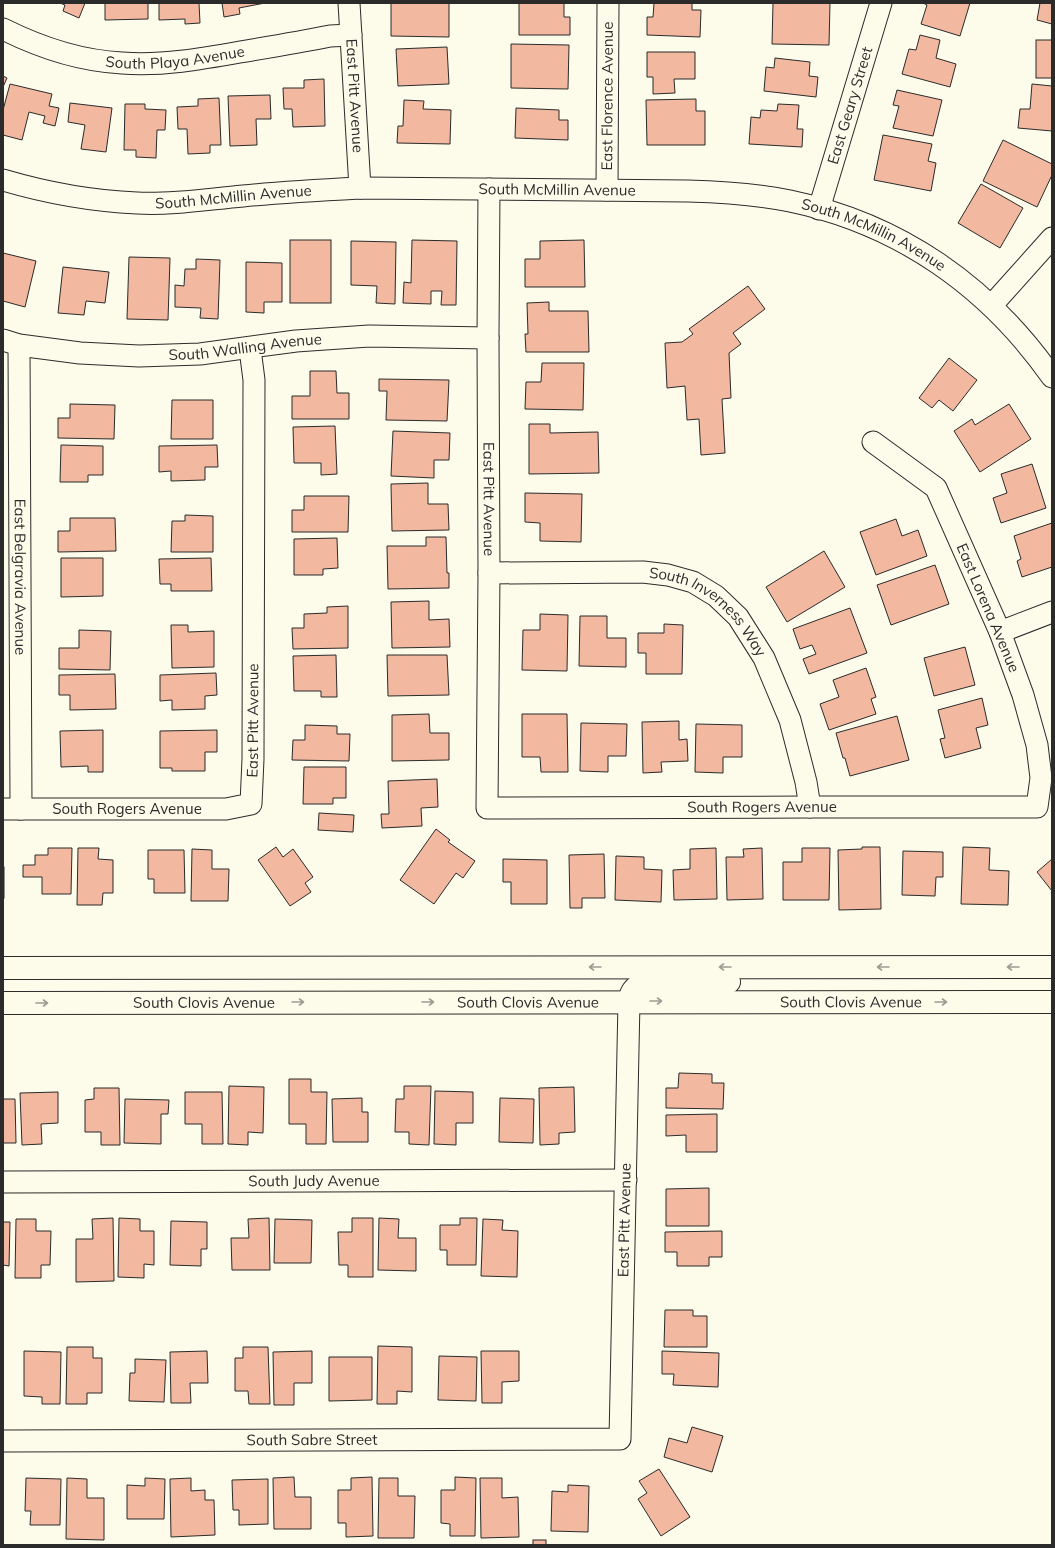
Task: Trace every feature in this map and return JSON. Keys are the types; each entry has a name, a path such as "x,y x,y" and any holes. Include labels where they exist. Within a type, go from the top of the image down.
{"main road":[{"path":"629,1001 632,991 641,984 765,980 816,967"},
{"path":"3,968 1052,967"},
{"name":"South Clovis Avenue","path":"3,1003 629,1001 1052,1002"}],"street":[{"name":"East Pitt Avenue","path":"349,3 360,188"},
{"name":"East Florence Avenue","path":"607,190 608,3"},
{"name":"East Geary Street","path":"819,208 881,3"},
{"name":"South Playa Avenue","path":"3,29 46,47 79,56 122,63 169,63 198,60 330,36 351,35"},
{"name":"South McMillin Avenue","path":"3,180 41,191 93,199 138,203 180,202 313,190 360,188 723,192 784,200 843,215 872,226 902,241 937,262 992,306 1030,346 1052,377"},
{"name":"East Pitt Avenue","path":"487,808 490,573 488,189"},
{"path":"992,306 1052,238"},
{"name":"South Walling Avenue","path":"11,342 80,353 139,356 200,354 296,341 369,336 488,338"},
{"name":"East Belgravia Avenue","path":"11,342 12,809"},
{"name":"East Pitt Avenue","path":"250,348 254,380 253,751 251,804"},
{"name":"East Lorena Avenue","path":"873,442 936,488 1000,632 1023,695 1037,745 1041,778 1037,807"},
{"name":"South Inverness Way","path":"490,573 643,572 668,575 693,582 716,596 738,617 764,658 790,720 806,782 810,807"},
{"path":"1000,632 1052,612"},
{"name":"South Rogers Avenue","path":"12,809 226,809 251,804"},
{"name":"South Rogers Avenue","path":"487,808 1037,807"},
{"name":"East Pitt Avenue","path":"620,1439 629,1001"},
{"name":"South Judy Avenue","path":"3,1182 626,1180"},
{"name":"South Sabre Street","path":"3,1441 620,1439"}],"building":[{"path":"60,3 85,3 79,18 63,11 65,5"},
{"path":"105,3 148,3 148,19 105,20"},
{"path":"159,3 199,3 200,23 185,24 185,19 159,20"},
{"path":"222,3 265,3 239,8 240,14 224,17"},
{"path":"391,3 449,3 449,37 391,36"},
{"path":"519,3 564,3 564,17 570,17 570,35 519,35"},
{"path":"654,3 692,3 692,10 701,10 700,37 647,35 647,17 653,17"},
{"path":"773,3 830,3 829,45 772,44"},
{"path":"923,3 970,3 960,36 921,24 927,5"},
{"path":"1040,3 1052,3 1052,24 1037,20"},
{"path":"920,35 940,40 936,58 956,64 950,87 902,74 909,49 916,50"},
{"path":"1036,40 1052,40 1052,78 1036,78"},
{"path":"511,44 569,45 568,89 511,88"},
{"path":"447,47 449,84 398,86 396,49"},
{"path":"647,52 695,52 695,79 674,79 675,93 653,94 653,77 647,77"},
{"path":"775,58 810,62 809,76 818,77 816,97 764,91 766,67 774,68"},
{"path":"3,76 7,78 3,87"},
{"path":"324,79 325,126 293,127 292,109 284,109 283,88 304,88 304,80"},
{"path":"10,84 52,94 49,106 59,108 55,126 43,123 45,116 29,112 22,140 3,135 3,110"},
{"path":"1032,84 1052,86 1052,131 1018,128 1020,109 1030,109"},
{"path":"897,90 942,100 933,136 893,128 899,106 893,105"},
{"path":"270,95 271,119 256,119 257,145 230,146 228,96"},
{"path":"219,98 221,145 210,145 210,153 188,154 187,129 178,129 177,107 198,106 198,99"},
{"path":"696,99 696,111 705,111 705,145 647,145 646,100"},
{"path":"404,100 424,101 423,109 451,110 450,144 397,143 398,126 403,126"},
{"path":"70,103 112,108 106,152 81,149 85,125 68,122"},
{"path":"125,104 145,104 145,109 166,110 165,130 157,130 156,158 136,157 136,150 124,150"},
{"path":"778,104 799,105 797,129 803,129 802,147 749,144 751,117 760,118 761,110 777,111"},
{"path":"516,108 559,110 559,120 568,120 568,140 515,138"},
{"path":"883,135 932,144 928,161 936,163 931,191 874,180"},
{"path":"1003,140 1052,164 1052,175 1037,207 983,181"},
{"path":"981,184 1023,208 1000,248 958,223"},
{"path":"290,240 331,240 331,303 290,303"},
{"path":"412,240 457,241 456,305 441,305 442,291 431,291 431,304 403,303 404,282 411,283"},
{"path":"584,240 585,287 525,287 525,259 540,259 540,241"},
{"path":"351,241 396,242 395,304 376,303 377,286 351,285"},
{"path":"3,253 36,261 25,307 3,301"},
{"path":"129,257 170,258 168,320 127,319"},
{"path":"196,259 220,260 218,319 200,318 201,308 175,307 175,285 184,286 185,269 196,269"},
{"path":"246,262 282,263 282,302 264,302 264,313 246,312"},
{"path":"63,267 109,272 105,303 86,301 84,315 58,313"},
{"path":"748,286 765,309 733,333 741,344 729,353 731,398 722,399 725,453 701,455 699,419 687,420 685,386 667,388 665,343 682,342 693,334 689,329"},
{"path":"549,302 549,311 588,311 589,352 526,352 525,334 528,334 527,303"},
{"path":"949,358 977,380 953,411 939,400 932,408 919,398"},
{"path":"542,363 584,363 583,410 525,409 526,382 541,382"},
{"path":"310,371 336,371 337,393 349,393 349,419 292,419 292,396 310,396"},
{"path":"379,379 449,380 447,421 386,420 387,391 379,391"},
{"path":"172,400 213,400 213,439 171,439"},
{"path":"70,404 115,405 114,439 58,438 58,418 70,418"},
{"path":"1009,404 1031,439 980,472 954,431 972,419 975,425"},
{"path":"529,424 550,424 550,433 598,432 599,473 529,474"},
{"path":"335,426 337,474 321,475 321,463 294,463 293,427"},
{"path":"393,431 450,433 449,460 434,460 434,478 391,476"},
{"path":"61,445 103,446 103,475 88,475 88,482 60,482"},
{"path":"217,445 218,467 205,467 205,480 171,481 171,471 159,472 159,446"},
{"path":"1032,464 1046,508 1001,523 993,498 1007,493 1001,474"},
{"path":"428,483 428,504 448,504 449,530 392,531 391,484"},
{"path":"525,493 582,494 581,542 540,541 540,523 525,522"},
{"path":"304,496 349,496 348,532 292,532 292,510 304,510"},
{"path":"185,515 213,516 213,552 171,552 172,521 185,521"},
{"path":"70,518 115,518 116,551 58,552 58,531 70,531"},
{"path":"896,519 902,536 918,530 927,556 876,575 860,532"},
{"path":"1052,523 1052,567 1022,577 1017,561 1021,559 1014,536"},
{"path":"426,537 446,537 449,588 388,589 387,546 426,546"},
{"path":"337,538 338,568 323,569 323,575 294,575 294,539"},
{"path":"824,551 845,587 787,622 766,587"},
{"path":"61,558 103,558 103,596 61,597"},
{"path":"211,558 212,591 171,591 171,584 160,584 159,559"},
{"path":"935,565 949,604 891,625 877,585"},
{"path":"429,601 429,620 449,619 450,647 392,648 391,602"},
{"path":"348,606 348,648 293,649 292,628 304,628 304,614 327,613 327,607"},
{"path":"850,608 867,653 809,674 803,659 816,654 812,645 800,649 793,629"},
{"path":"540,614 568,615 567,671 522,670 523,630 540,630"},
{"path":"580,616 607,616 607,638 626,638 626,667 579,666"},
{"path":"664,624 683,625 682,674 646,674 646,653 638,653 638,633 664,633"},
{"path":"171,625 188,625 188,632 214,631 214,667 172,668"},
{"path":"79,630 111,631 110,670 59,669 59,648 79,648"},
{"path":"965,647 975,685 934,696 924,658"},
{"path":"336,655 337,697 321,697 321,691 294,691 293,656"},
{"path":"387,655 447,655 449,695 388,696"},
{"path":"866,668 876,697 871,699 876,714 829,730 820,704 839,697 833,680"},
{"path":"216,673 217,695 205,696 205,709 172,710 172,700 160,701 160,675"},
{"path":"115,674 116,709 70,710 70,695 59,695 59,675"},
{"path":"982,698 988,725 976,728 981,748 945,758 940,739 945,738 938,710"},
{"path":"429,714 430,733 449,733 449,760 392,761 392,715"},
{"path":"522,714 567,714 568,772 541,772 540,757 522,757"},
{"path":"897,716 909,760 850,776 836,733"},
{"path":"679,721 679,740 687,739 688,761 661,762 662,772 643,773 642,722"},
{"path":"581,723 627,724 626,756 608,756 608,772 580,771"},
{"path":"696,724 742,725 742,757 723,757 723,773 695,772"},
{"path":"305,725 337,726 337,734 350,734 349,761 292,760 293,740 305,740"},
{"path":"103,730 103,772 88,772 88,766 61,767 60,731"},
{"path":"217,730 217,752 205,752 205,771 172,771 172,768 160,768 160,731"},
{"path":"304,767 346,767 346,798 333,798 333,804 303,804"},
{"path":"437,779 438,807 421,808 422,826 382,828 381,814 389,814 388,781"},
{"path":"319,813 354,815 353,832 318,830"},
{"path":"436,829 450,840 448,842 475,861 463,878 456,873 434,904 400,880"},
{"path":"276,847 283,857 293,849 313,877 305,883 311,892 290,906 258,860"},
{"path":"862,847 880,847 881,909 839,910 838,850 862,849"},
{"path":"963,847 990,848 989,870 1009,871 1008,905 961,904"},
{"path":"48,848 72,848 71,894 42,894 42,877 23,877 23,865 35,865 35,855 48,855"},
{"path":"78,848 99,848 98,859 113,860 113,893 103,893 102,905 77,905"},
{"path":"716,848 717,899 674,900 673,870 690,869 690,849"},
{"path":"762,848 763,899 727,900 726,857 744,857 743,849"},
{"path":"802,848 830,848 829,900 783,900 783,862 802,862"},
{"path":"192,849 212,850 212,869 229,869 228,901 191,901"},
{"path":"148,850 184,850 185,893 154,893 154,879 148,879"},
{"path":"903,851 943,852 943,877 936,877 935,896 902,895"},
{"path":"604,854 605,898 582,898 582,908 570,908 569,855"},
{"path":"616,856 644,857 644,869 662,870 661,902 615,900"},
{"path":"503,859 547,860 547,904 511,904 511,882 503,882"},
{"path":"1052,859 1052,891 1037,872"},
{"path":"4,867 4,898 3,898"},
{"path":"679,1073 712,1074 712,1083 724,1083 723,1109 666,1108 666,1088 678,1088"},
{"path":"289,1079 311,1079 311,1092 327,1092 326,1144 306,1144 306,1124 289,1124"},
{"path":"229,1086 264,1087 263,1133 248,1132 248,1145 228,1144"},
{"path":"404,1086 431,1086 429,1145 409,1144 409,1132 395,1132 396,1099 404,1099"},
{"path":"574,1087 575,1132 559,1133 559,1144 540,1145 539,1088"},
{"path":"94,1088 119,1088 120,1145 101,1145 101,1132 85,1132 85,1100 94,1099"},
{"path":"435,1091 473,1092 473,1123 456,1123 456,1145 434,1144"},
{"path":"58,1092 58,1123 41,1124 42,1144 22,1145 20,1093"},
{"path":"185,1092 222,1092 223,1144 202,1144 202,1124 185,1124"},
{"path":"362,1098 362,1112 368,1112 368,1142 333,1142 332,1099"},
{"path":"500,1098 534,1099 533,1143 499,1142"},
{"path":"3,1099 15,1099 16,1143 3,1143"},
{"path":"125,1099 169,1100 168,1114 161,1114 161,1144 124,1143"},
{"path":"717,1114 717,1152 686,1152 686,1135 666,1136 666,1115"},
{"path":"709,1188 709,1226 666,1226 666,1189"},
{"path":"113,1218 114,1281 76,1282 76,1239 93,1239 92,1219"},
{"path":"119,1218 140,1219 140,1231 154,1231 154,1265 144,1264 144,1278 118,1277"},
{"path":"269,1218 270,1270 232,1270 231,1238 249,1238 248,1219"},
{"path":"352,1218 373,1218 373,1277 348,1277 348,1265 339,1265 338,1232 352,1232"},
{"path":"379,1218 399,1219 398,1238 416,1238 416,1271 378,1270"},
{"path":"460,1218 477,1218 476,1265 447,1265 447,1250 440,1250 440,1225 460,1225"},
{"path":"16,1219 36,1219 36,1231 51,1231 50,1265 41,1265 41,1278 15,1278"},
{"path":"275,1219 312,1220 311,1263 274,1263"},
{"path":"483,1219 503,1220 502,1230 518,1231 517,1277 481,1276"},
{"path":"171,1221 207,1222 207,1249 201,1249 201,1266 170,1265"},
{"path":"3,1222 10,1222 9,1266 3,1265"},
{"path":"722,1231 722,1257 709,1257 709,1266 677,1266 677,1252 665,1252 665,1232"},
{"path":"665,1310 693,1310 693,1316 707,1316 707,1347 664,1347"},
{"path":"378,1346 412,1347 412,1392 397,1391 397,1404 377,1404"},
{"path":"67,1347 93,1347 93,1358 102,1358 102,1393 87,1393 87,1404 66,1404"},
{"path":"243,1347 268,1347 270,1404 249,1404 248,1391 235,1391 235,1358 243,1358"},
{"path":"24,1351 61,1352 60,1404 42,1404 42,1397 24,1396"},
{"path":"207,1351 208,1383 190,1383 191,1403 171,1403 170,1352"},
{"path":"312,1351 312,1383 294,1383 294,1405 274,1405 273,1352"},
{"path":"481,1351 519,1351 519,1381 502,1382 502,1403 482,1403"},
{"path":"662,1351 719,1353 718,1387 673,1385 674,1374 662,1374"},
{"path":"439,1356 477,1357 476,1401 438,1400"},
{"path":"329,1357 372,1357 372,1400 329,1401"},
{"path":"135,1359 166,1360 164,1402 129,1401 130,1373 135,1373"},
{"path":"692,1427 723,1436 712,1472 664,1457 669,1438 687,1443"},
{"path":"659,1469 690,1517 661,1536 638,1499 647,1493 639,1481"},
{"path":"294,1477 295,1497 311,1497 311,1529 274,1529 273,1478"},
{"path":"372,1477 373,1536 346,1537 346,1523 338,1523 338,1490 351,1490 351,1478"},
{"path":"455,1477 476,1478 475,1536 450,1536 450,1524 441,1523 441,1490 455,1490"},
{"path":"26,1478 61,1479 60,1525 30,1525 31,1511 25,1511"},
{"path":"67,1478 87,1479 87,1498 104,1498 104,1540 66,1539"},
{"path":"145,1478 165,1479 164,1519 127,1519 127,1485 145,1486"},
{"path":"191,1478 191,1491 205,1490 205,1500 214,1500 215,1535 171,1537 170,1479"},
{"path":"379,1478 398,1478 398,1496 415,1496 414,1538 378,1538"},
{"path":"480,1478 502,1478 502,1498 518,1497 519,1537 481,1538"},
{"path":"268,1479 268,1524 239,1525 239,1510 233,1510 232,1480"},
{"path":"568,1485 589,1486 588,1532 551,1531 552,1491 568,1492"},
{"path":"533,1540 546,1540 546,1545 533,1545"}]}
